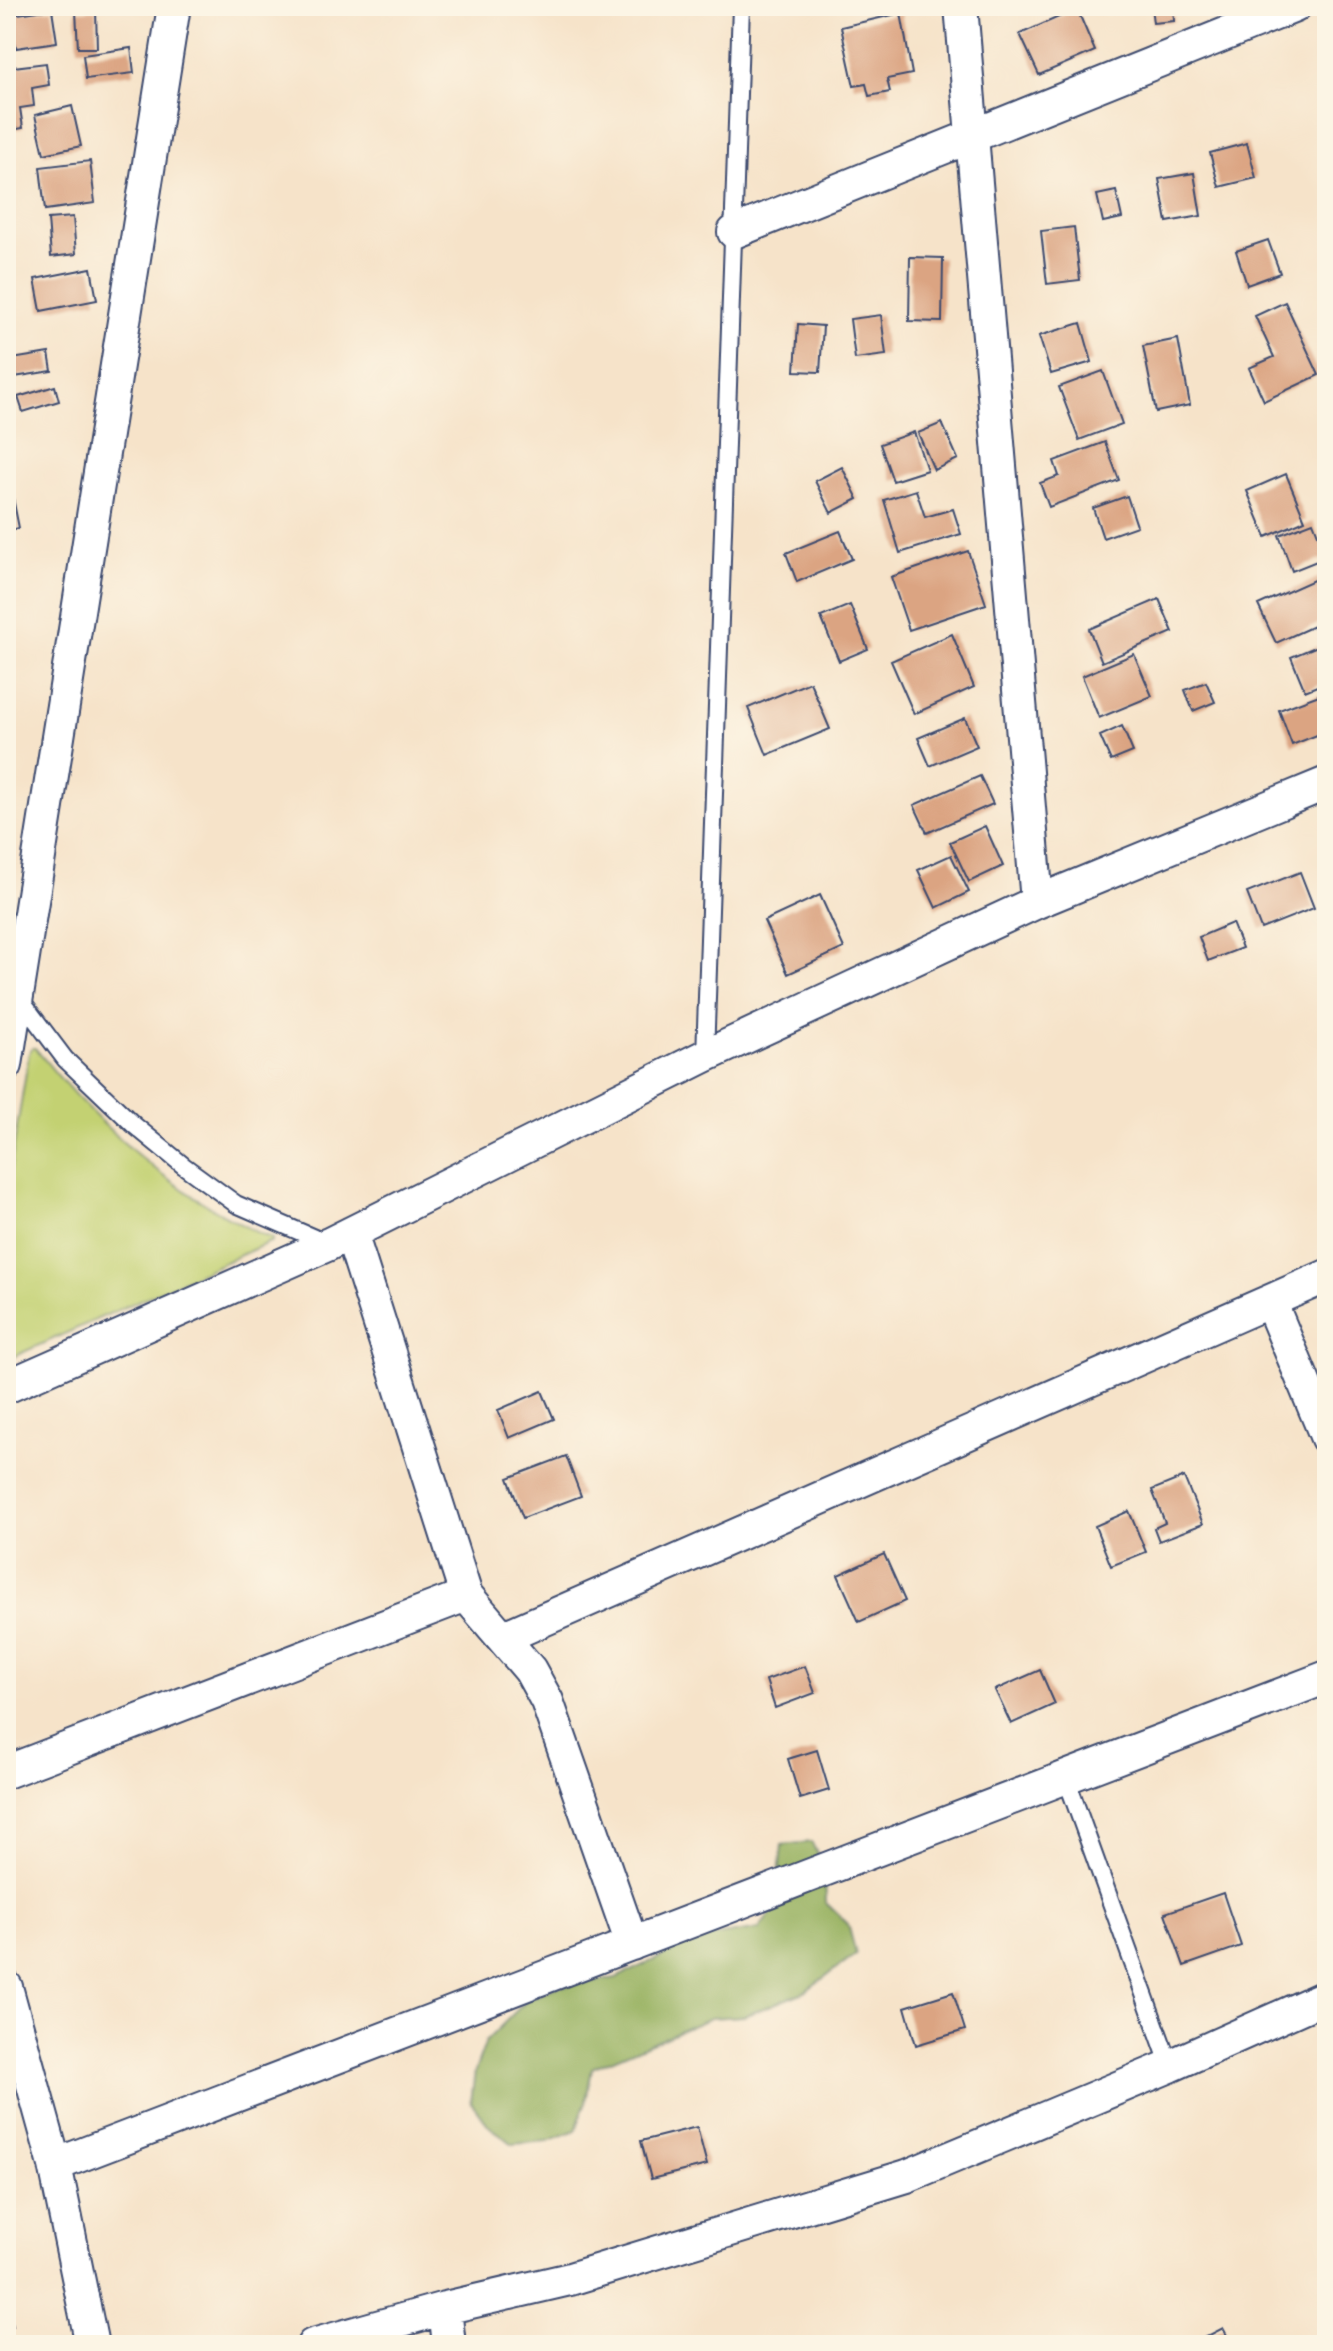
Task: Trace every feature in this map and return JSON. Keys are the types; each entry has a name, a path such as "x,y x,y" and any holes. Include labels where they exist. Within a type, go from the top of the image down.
{"street":[{"path":"6,1065 174,6"},
{"path":"961,6 1037,902"},
{"path":"734,232 1295,6"},
{"path":"6,1387 340,1239 705,1056 1037,902 1327,783"},
{"path":"340,1239 466,1595 530,1670 547,1701 632,1944"},
{"path":"504,1637 1327,1276"},
{"path":"1270,1301 1327,1438"},
{"path":"6,1772 466,1595"},
{"path":"55,2165 1327,1677"},
{"path":"6,1987 55,2165 92,2345"},
{"path":"313,2345 445,2308 570,2279 907,2176 1170,2066 1327,1996"},
{"path":"445,2308 449,2345"}],"lane":[{"path":"705,1056 741,6"},
{"path":"17,995 65,1059 134,1125 184,1166 236,1204 340,1239"},
{"path":"1066,1778 1170,2066"}],"green space":[{"path":"32,1048 99,1120 148,1163 200,1201 272,1238 272,1241 6,1360 6,1196"},
{"path":"811,1842 825,1867 826,1903 848,1924 856,1954 804,1992 744,2016 710,2018 592,2068 586,2101 576,2130 548,2141 513,2144 489,2126 471,2102 475,2071 486,2041 527,2000 556,1987 616,1978 698,1939 759,1929 776,1906 782,1845"}],"building":[{"path":"1151,6 1173,6 1174,21 1153,23"},
{"path":"52,9 57,42 16,48 11,15"},
{"path":"1077,9 1095,51 1039,75 1020,34"},
{"path":"96,10 97,48 78,48 76,11"},
{"path":"901,13 912,74 887,79 890,92 869,96 866,84 854,86 841,27"},
{"path":"131,48 134,73 86,79 83,55"},
{"path":"46,63 49,85 32,88 34,106 20,108 23,128 11,130 12,147 6,148 6,68"},
{"path":"72,106 81,146 44,154 35,115"},
{"path":"1247,143 1256,178 1219,187 1210,153"},
{"path":"90,161 95,203 45,210 40,167"},
{"path":"1194,173 1201,216 1167,222 1159,179"},
{"path":"1116,191 1122,218 1103,222 1097,195"},
{"path":"73,217 76,254 51,257 48,219"},
{"path":"1074,227 1080,280 1047,284 1041,231"},
{"path":"1268,240 1280,273 1247,285 1236,251"},
{"path":"910,257 943,258 942,322 909,321"},
{"path":"91,268 97,300 41,311 35,279"},
{"path":"1285,302 1319,375 1264,401 1249,368 1274,357 1255,316"},
{"path":"881,315 886,355 855,359 850,319"},
{"path":"1081,323 1092,362 1051,374 1039,336"},
{"path":"798,324 823,326 820,372 795,371"},
{"path":"1178,339 1190,405 1156,412 1143,346"},
{"path":"49,353 52,371 8,378 6,360"},
{"path":"1103,371 1122,424 1079,440 1059,387"},
{"path":"55,386 59,401 23,412 18,397"},
{"path":"942,423 958,459 934,470 918,433"},
{"path":"914,432 927,470 893,481 880,444"},
{"path":"1105,442 1119,480 1049,507 1040,483 1059,476 1054,461"},
{"path":"842,467 858,499 831,513 815,481"},
{"path":"1286,474 1305,520 1266,537 1247,491"},
{"path":"916,490 925,517 953,509 961,534 900,553 884,500"},
{"path":"12,493 19,528 6,531 6,495"},
{"path":"1127,496 1137,526 1103,538 1093,508"},
{"path":"1313,522 1327,557 1292,571 1279,535"},
{"path":"840,531 852,559 797,582 786,553"},
{"path":"968,551 986,604 909,630 891,577"},
{"path":"1327,574 1327,620 1276,643 1258,605"},
{"path":"1159,599 1173,632 1102,662 1089,629"},
{"path":"850,605 868,649 839,661 821,617"},
{"path":"952,634 974,687 914,714 891,661"},
{"path":"1327,642 1327,682 1305,691 1291,657"},
{"path":"1134,654 1152,696 1099,718 1082,676"},
{"path":"810,682 830,729 767,755 748,708"},
{"path":"1206,682 1215,702 1193,711 1185,690"},
{"path":"1327,692 1327,731 1292,745 1279,710"},
{"path":"965,718 977,746 930,766 918,738"},
{"path":"1122,726 1133,752 1111,761 1100,736"},
{"path":"980,776 993,804 927,833 914,805"},
{"path":"985,826 1003,866 969,882 950,842"},
{"path":"951,855 969,892 936,908 918,870"},
{"path":"1300,872 1314,908 1261,929 1247,893"},
{"path":"820,895 844,948 788,974 764,921"},
{"path":"1232,923 1242,948 1208,961 1199,937"},
{"path":"542,1391 554,1419 509,1438 498,1410"},
{"path":"566,1456 581,1496 523,1518 508,1478"},
{"path":"1184,1477 1203,1524 1159,1541 1154,1528 1165,1523 1152,1490"},
{"path":"1129,1511 1146,1552 1111,1566 1095,1526"},
{"path":"884,1554 905,1601 859,1622 838,1575"},
{"path":"805,1666 815,1693 775,1708 766,1680"},
{"path":"1040,1670 1055,1704 1011,1724 995,1690"},
{"path":"817,1750 829,1790 800,1799 788,1759"},
{"path":"1223,1893 1241,1946 1184,1966 1165,1913"},
{"path":"953,1992 965,2030 916,2045 905,2007"},
{"path":"697,2127 707,2165 651,2179 641,2141"},
{"path":"6,2302 13,2326 6,2327"},
{"path":"1223,2328 1232,2345 1190,2345"}]}
